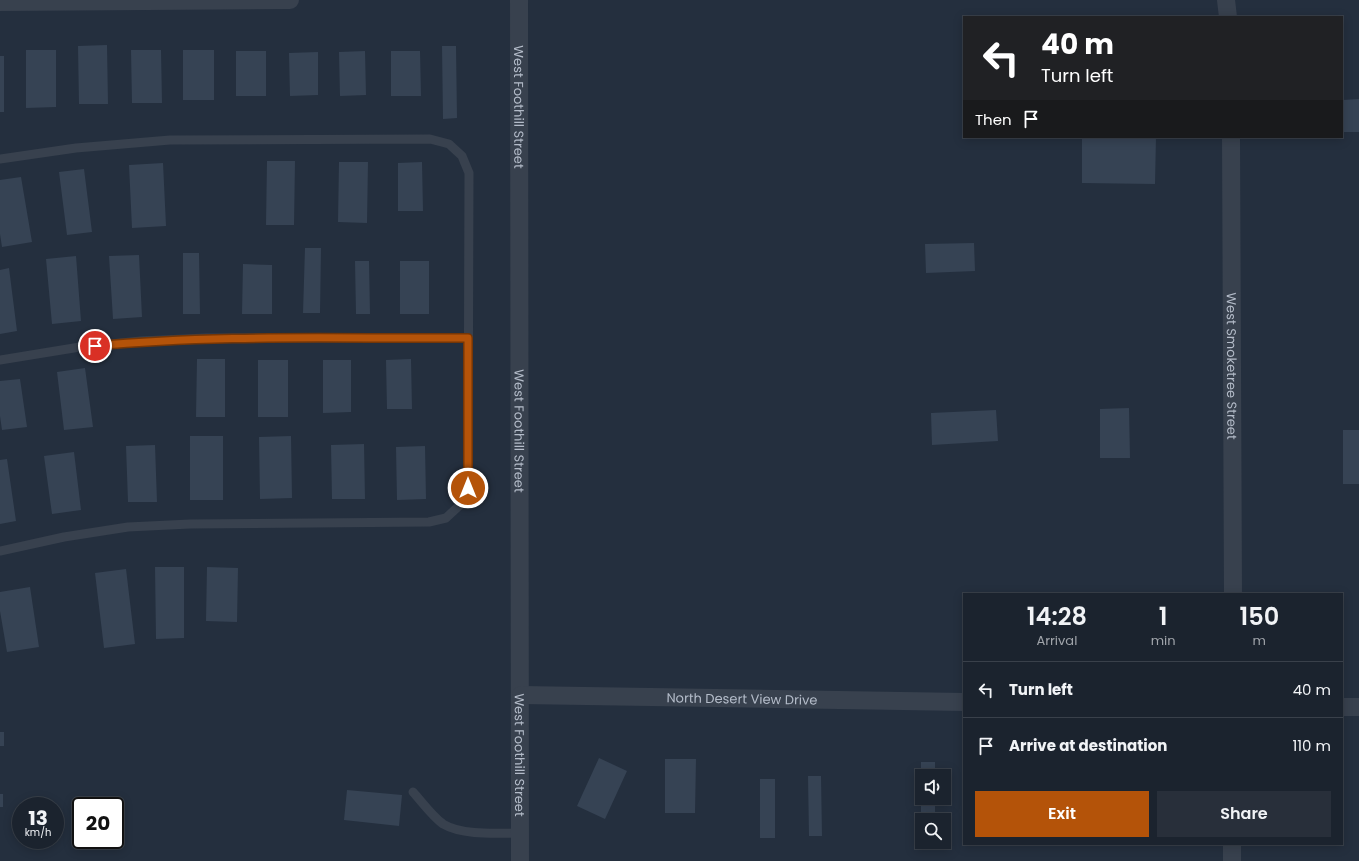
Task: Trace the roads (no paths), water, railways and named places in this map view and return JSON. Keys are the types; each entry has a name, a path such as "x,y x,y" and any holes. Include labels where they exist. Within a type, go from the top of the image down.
{"street":[{"path":"0,2 290,0"},
{"name":"West Foothill Street","path":"519,0 520,861"},
{"path":"1226,0 1228,16"},
{"name":"West Smoketree Street","path":"1231,138 1233,593"},
{"name":"North Desert View Drive","path":"521,695 963,702"},
{"path":"1343,707 1359,707"},
{"path":"1232,845 1232,861"}],"lane":[{"path":"0,159 76,148 170,140 430,139 448,144 462,156 469,173 468,488 462,504 446,518 429,522 190,524 128,527 64,537 0,550"},
{"path":"0,360 80,347 141,341 206,338 468,338"},
{"path":"413,792 437,819 444,824 474,833 520,833"}]}
